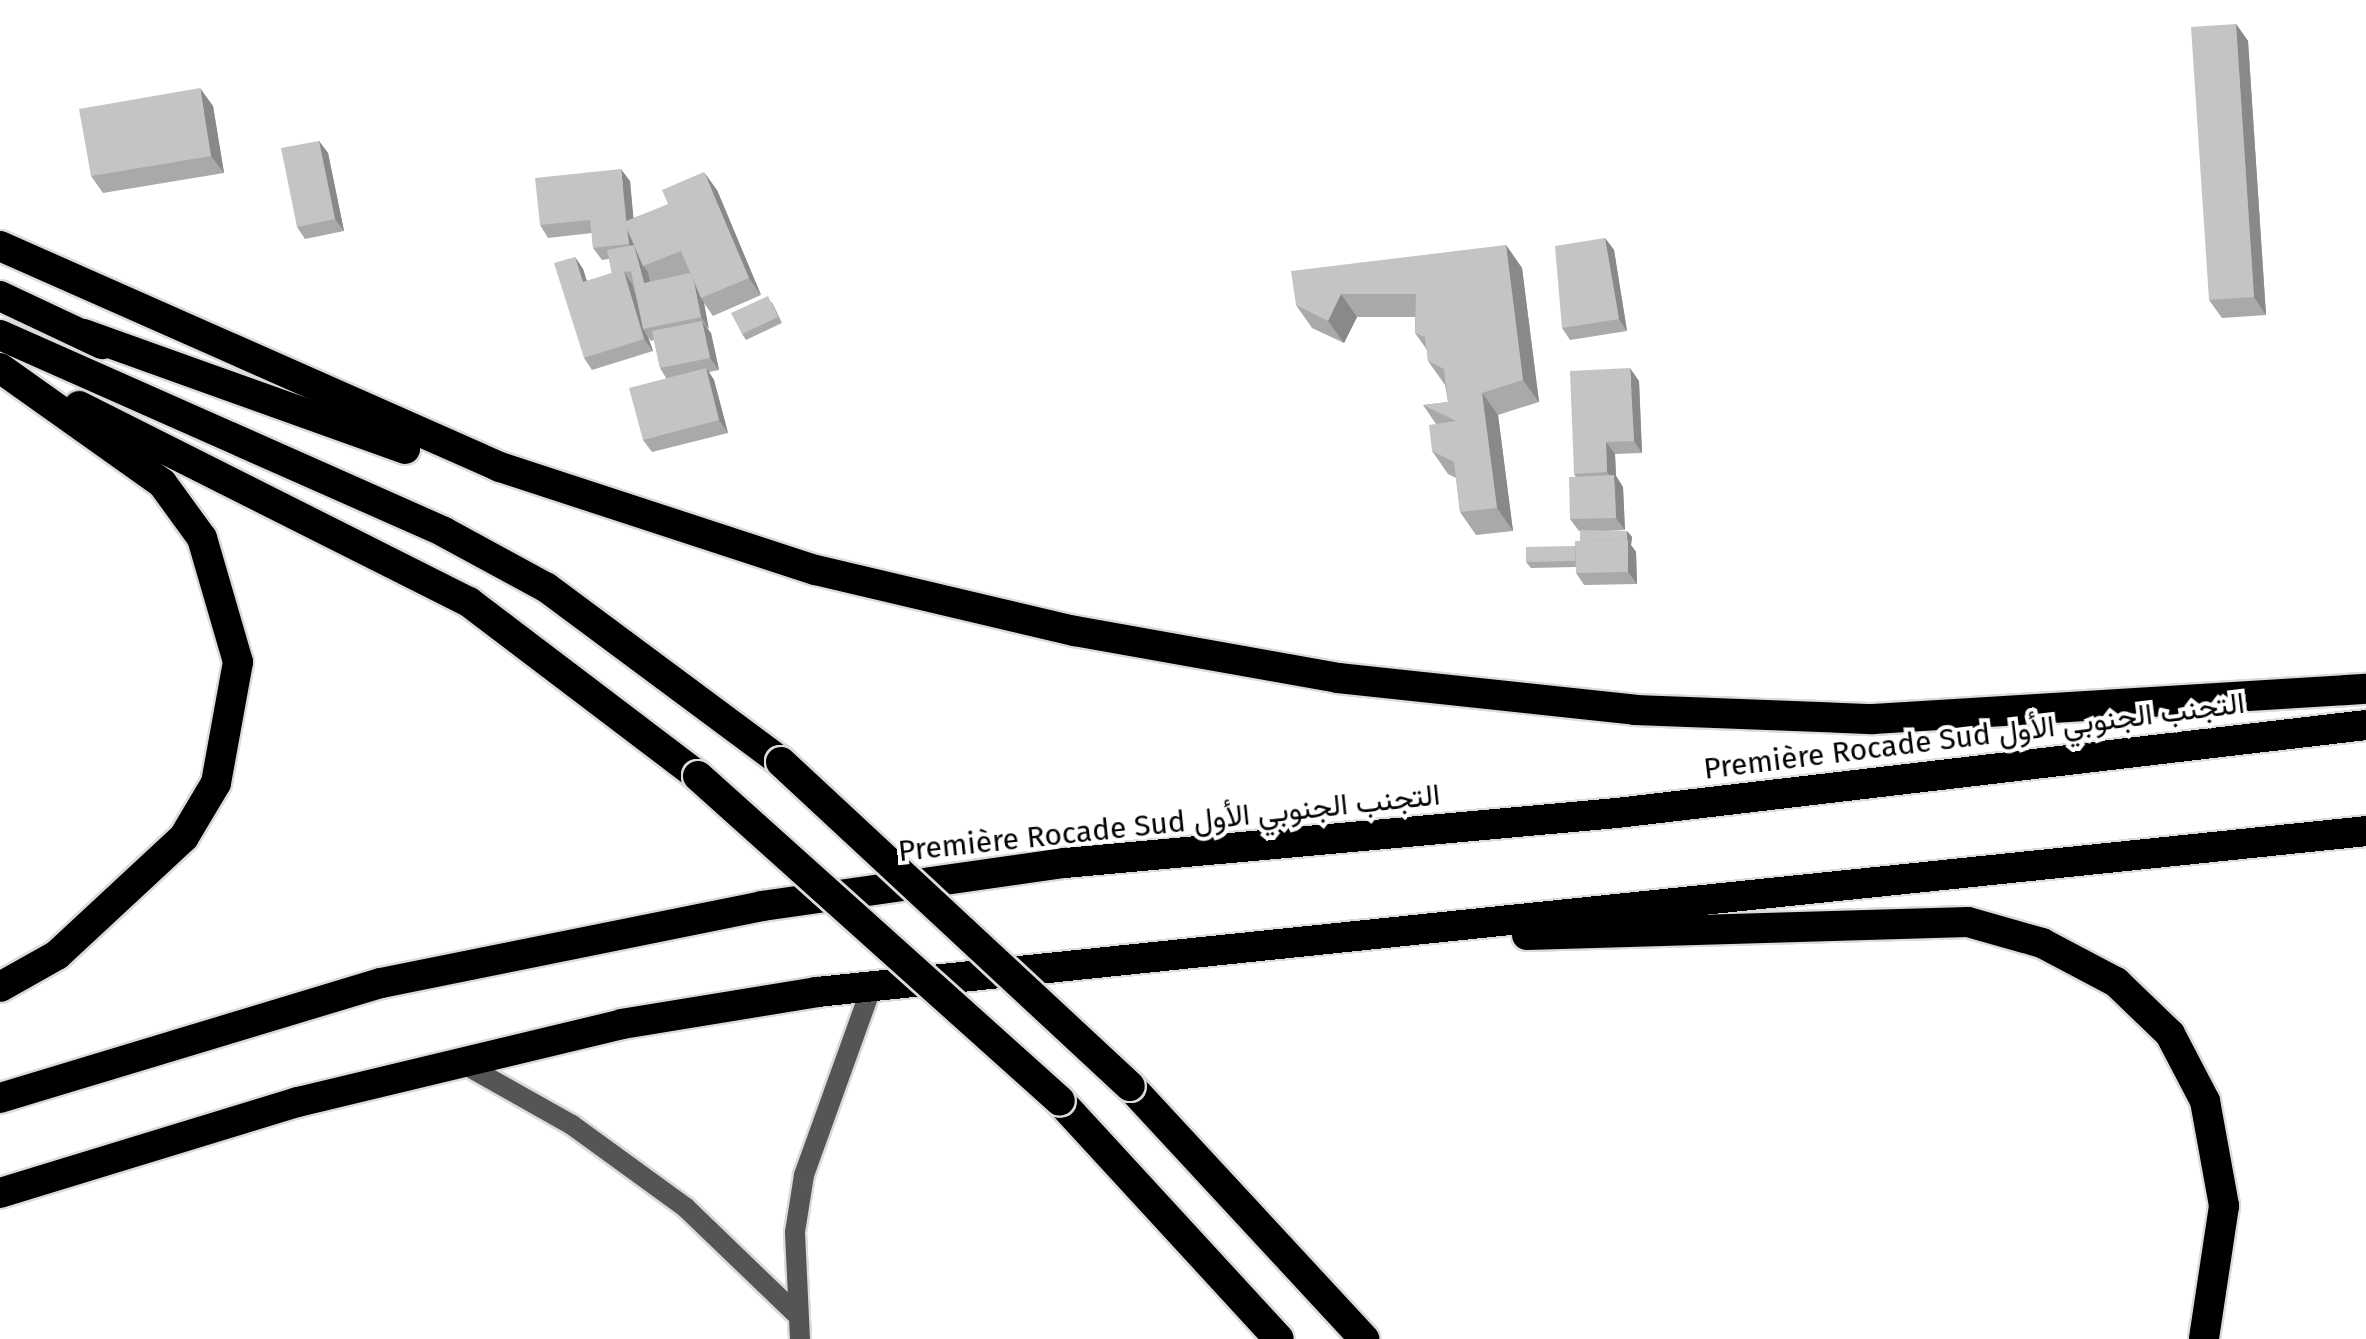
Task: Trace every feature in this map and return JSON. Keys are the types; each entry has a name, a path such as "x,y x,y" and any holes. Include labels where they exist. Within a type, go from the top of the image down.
{"highway":[{"path":"0,246 500,467 816,570"},
{"path":"0,296 84,334 434,513 547,588 781,762 1130,1086 1364,1339"},
{"path":"0,334 444,532 547,588"},
{"path":"84,334 380,441 816,570 1075,631 1338,678 1636,710 1893,718 2366,689"},
{"path":"0,368 320,520 470,602 698,776 1060,1101 1279,1339"},
{"path":"0,368 162,483 202,538 238,662 222,764 184,837 72,942 0,987"},
{"name":"Première Rocade Sud التجنب الجنوبي الأول","path":"0,1098 380,984 742,910 1064,863 1617,813 2366,725"},
{"path":"0,1194 298,1102 622,1024 872,986 1179,951 2366,831"},
{"path":"1179,951 1865,920 1968,922 2042,943 2116,982 2170,1034 2205,1101 2224,1206 2204,1339"}],"street":[{"path":"800,1339 794,1313 804,1175 872,986"},
{"path":"462,1063 572,1124 685,1207 794,1313"}],"building":[{"path":"2236,24 2254,297 2209,300 2191,27"},
{"path":"200,88 211,156 91,176 79,109"},
{"path":"319,141 335,219 297,227 281,148"},
{"path":"621,169 629,244 593,248 590,220 540,225 535,178"},
{"path":"704,172 749,278 701,298 681,251 643,266 624,222 668,204 662,190"},
{"path":"1605,238 1619,319 1562,328 1555,246"},
{"path":"634,245 644,283 690,273 701,317 643,329 631,271 624,272 644,339 584,358 554,263 575,257 583,282 612,273 607,250"},
{"path":"1506,245 1523,380 1482,393 1497,508 1460,512 1454,462 1432,451 1429,425 1456,421 1423,405 1448,402 1444,369 1428,361 1425,337 1415,333 1416,294 1341,294 1328,321 1296,305 1291,271"},
{"path":"768,296 778,317 742,334 731,313"},
{"path":"702,321 710,358 660,368 652,331"},
{"path":"706,368 719,420 643,440 629,388"},
{"path":"1630,368 1634,441 1606,442 1607,472 1574,474 1570,371"},
{"path":"1614,475 1616,518 1570,519 1569,477"},
{"path":"1580,530 1627,531 1627,540 1580,541"},
{"path":"1628,540 1628,572 1576,573 1575,541"},
{"path":"1575,546 1575,561 1526,562 1526,547"}]}
